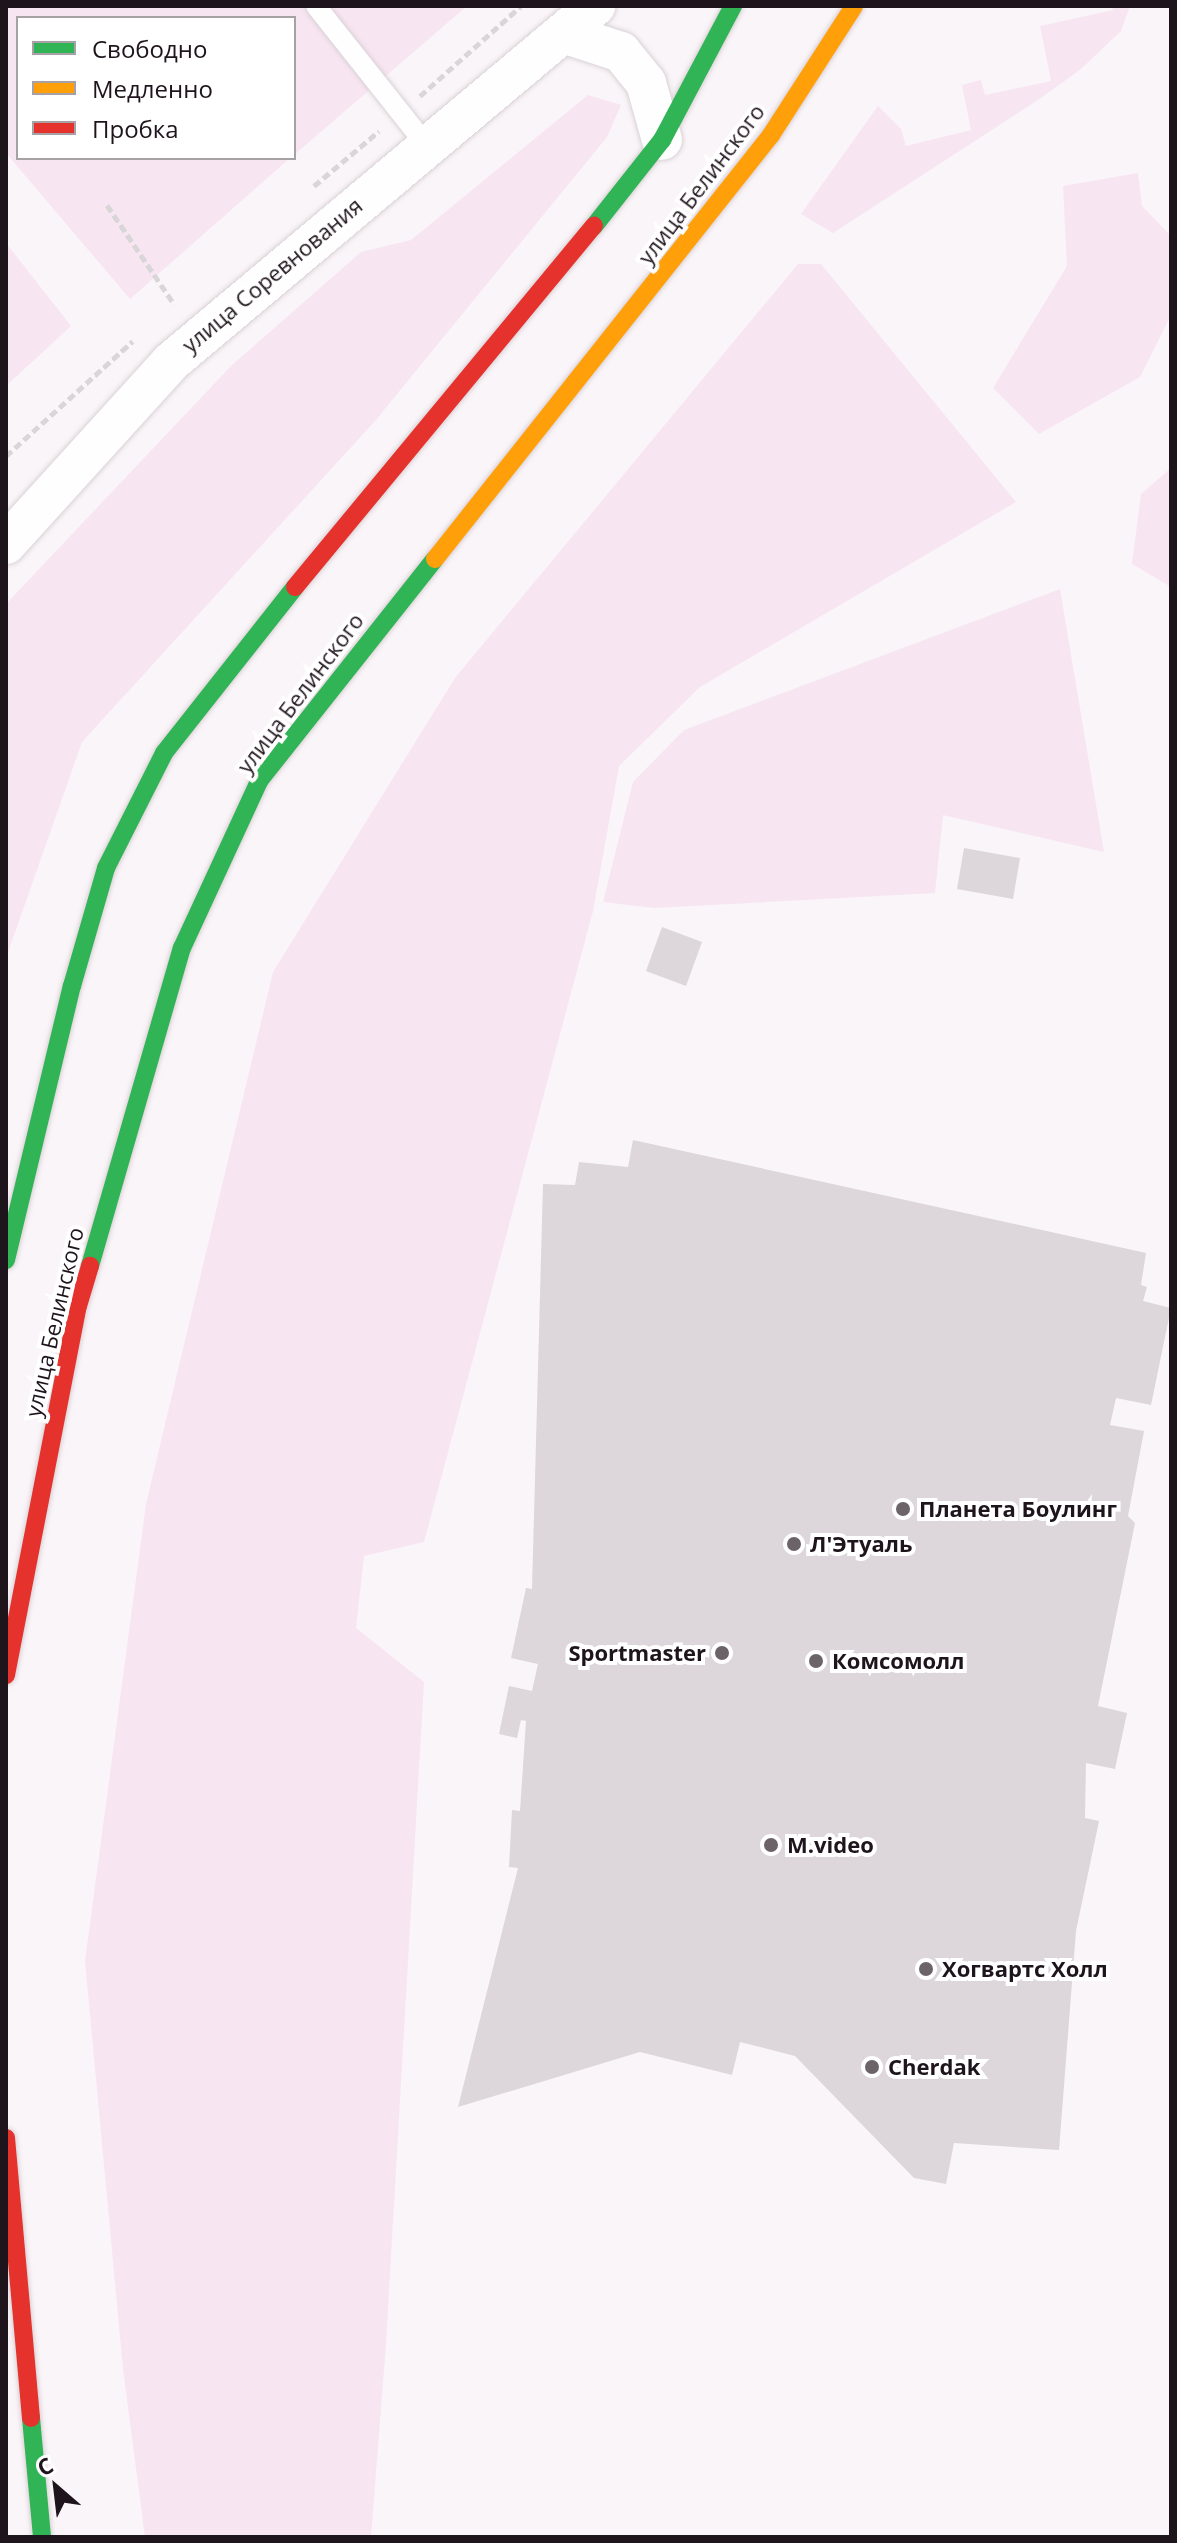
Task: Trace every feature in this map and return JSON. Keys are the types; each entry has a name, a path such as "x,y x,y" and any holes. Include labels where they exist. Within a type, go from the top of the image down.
{"main road":[{"path":"6,1260 72,986 106,868 164,753 247,644 561,267 662,140 733,6"},
{"name":"улица Белинского","path":"6,1675 78,1306 182,948 259,781 771,135 854,6"},
{"path":"6,2138 42,2537"}],"street":[{"name":"улица Соревнования","path":"6,544 171,362 595,6"},
{"path":"563,33 621,52 646,83 662,140"}],"lane":[{"path":"316,6 426,145"}],"path":[{"path":"107,205 174,304"}],"shaded area":[{"path":"6,6 467,6 296,153 296,16 16,16 16,160 288,160 130,299 6,153"},
{"path":"1112,6 1130,6 1121,31 1081,69 1041,98 833,233 801,214 878,106 901,129 906,146 971,130 962,85 981,80 985,95 1051,81 1040,26 1113,10"},
{"path":"588,95 621,105 607,137 375,421 82,742 6,958 6,604 231,366 361,252 411,240"},
{"path":"1138,173 1142,206 1171,236 1171,315 1140,377 1039,434 993,388 1067,266 1063,186"},
{"path":"6,243 71,326 6,386"},
{"path":"798,264 821,264 1016,502 700,687 619,766 593,911 424,1542 364,1556 356,1628 424,1682 386,2344 371,2537 145,2537 123,2369 85,1961 146,1504 273,972 455,678"},
{"path":"1171,468 1171,587 1132,564 1141,494"},
{"path":"1060,589 1104,852 943,815 935,893 654,908 603,902 633,782 684,730"}],"building":[{"path":"964,848 1020,858 1013,899 957,889"},
{"path":"662,927 702,942 686,986 646,971"},
{"name":"Комсомолл","path":"633,1140 1146,1253 1141,1285 1147,1287 1143,1301 1171,1308 1151,1405 1116,1398 1110,1425 1144,1431 1128,1516 1135,1523 1098,1706 1127,1713 1115,1769 1086,1763 1085,1818 1099,1821 1076,1931 1059,2150 954,2143 946,2184 914,2178 795,2056 740,2042 732,2075 640,2052 458,2107 518,1868 509,1867 512,1810 520,1811 526,1721 521,1720 517,1738 499,1734 509,1686 532,1691 538,1664 511,1658 526,1588 532,1589 543,1184 575,1185 579,1162 628,1167"}],"traffic: fast":[{"path":"594,226 662,140 733,6"},
{"path":"90,1266 182,948 259,781 435,559"},
{"path":"6,1260 72,986 106,868 164,753 295,587"},
{"path":"31,2418 42,2537"}],"traffic: slow":[{"path":"435,559 771,135 854,6"}],"traffic: jam":[{"path":"295,587 594,226"},
{"path":"6,1675 78,1306 90,1266"},
{"path":"6,2138 31,2418"}],"place":[{"name":"Планета Боулинг","path":"903,1509"},
{"name":"Л'Этуаль","path":"794,1544"},
{"name":"Sportmaster","path":"722,1653"},
{"name":"Комсомолл","path":"816,1661"},
{"name":"M.video","path":"771,1845"},
{"name":"Хогвартс Холл","path":"926,1969"},
{"name":"Cherdak","path":"872,2067"}]}
